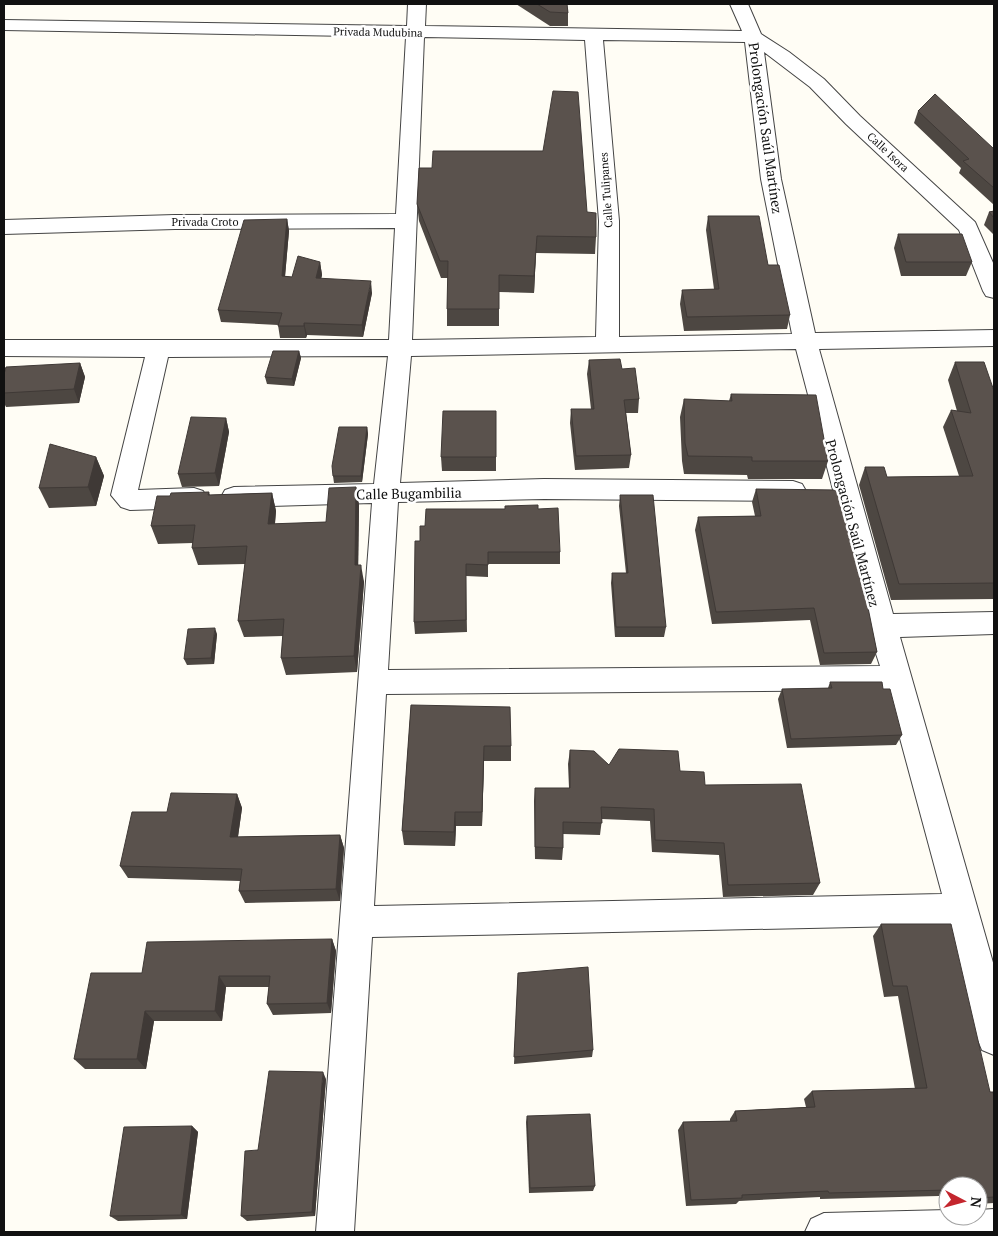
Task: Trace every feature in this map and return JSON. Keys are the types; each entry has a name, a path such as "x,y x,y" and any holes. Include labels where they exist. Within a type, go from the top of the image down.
{"street":[{"path":"336,1232 386,493 400,348 417,4"},
{"name":"Prolongación Saúl Martínez","path":"739,4 753,37 771,179 805,341 829,491 882,626 961,909 994,1038"},
{"name":"Privada Mudubina","path":"4,25 753,37"},
{"name":"Calle Tulipanes","path":"594,35 609,221 607,345"},
{"name":"Calle Isora","path":"753,37 783,56 817,83 853,120 968,227 994,291"},
{"name":"Privada Croto","path":"4,227 175,222 407,221"},
{"path":"4,348 158,350 400,348 994,338"},
{"name":"Calle Bugambilia","path":"158,350 124,495 130,500 544,489 829,491"},
{"path":"882,626 994,623"},
{"path":"373,682 897,678"},
{"path":"358,922 961,909"},
{"path":"824,1232 994,1228"}],"building":[{"path":"537,4 567,4 568,13 550,12"},
{"path":"553,91 578,92 587,212 596,213 596,237 537,236 534,276 499,275 499,309 447,309 448,261 440,261 417,204 419,168 432,168 433,151 543,151"},
{"path":"935,94 994,149 994,188 963,161 969,159 918,111"},
{"path":"994,211 994,218 989,212"},
{"path":"708,216 759,216 768,265 779,265 790,315 687,317 682,290 719,289"},
{"path":"287,219 282,276 292,277 298,256 320,262 316,278 371,281 362,325 304,323 304,326 278,326 282,313 218,310 244,220"},
{"path":"898,234 962,234 972,262 906,262"},
{"path":"273,351 299,351 292,379 265,377"},
{"path":"620,359 622,369 635,368 639,399 624,400 631,455 576,456 571,409 594,409 589,360"},
{"path":"955,362 984,362 994,391 994,583 899,584 865,467 884,467 887,477 973,476 951,410 971,413"},
{"path":"80,363 74,389 4,393 6,367"},
{"path":"731,394 816,395 828,461 752,461 752,457 688,456 685,443 684,399 732,401"},
{"path":"443,411 496,411 496,457 441,457"},
{"path":"191,417 226,418 215,473 178,474"},
{"path":"339,427 367,427 361,476 333,476 332,466"},
{"path":"50,444 96,457 88,487 39,488"},
{"path":"356,487 355,565 361,565 354,656 281,658 284,619 238,621 247,546 192,548 195,525 151,526 157,496 170,496 171,493 209,492 208,495 272,493 268,524 326,522 329,488"},
{"path":"756,489 838,490 865,588 877,652 824,653 814,608 716,612 698,517 761,516"},
{"path":"620,495 653,495 666,627 616,627 612,573 628,573"},
{"path":"538,505 538,509 558,508 560,552 488,552 488,565 466,564 466,620 414,622 415,541 420,541 420,526 425,526 426,509 505,509 505,506"},
{"path":"215,628 211,658 184,659 188,629"},
{"path":"830,682 882,682 883,689 890,689 902,735 791,739 782,689 832,688"},
{"path":"411,705 510,707 511,746 484,746 482,812 455,812 454,832 402,831"},
{"path":"619,749 678,751 680,771 704,772 705,785 801,784 820,883 728,885 724,843 655,840 654,809 601,807 602,823 563,822 563,848 535,847 535,788 570,788 570,750 594,751 609,765"},
{"path":"171,793 237,794 230,837 340,835 336,889 239,891 242,869 120,866 132,812 167,812"},
{"path":"881,924 951,924 990,1092 993,1092 994,1097 994,1197 988,1197 988,1176 938,1176 938,1190 829,1193 828,1191 742,1195 742,1198 691,1200 683,1122 737,1121 735,1111 815,1107 812,1091 927,1088 907,986 893,986"},
{"path":"332,939 327,1003 267,1004 270,976 219,976 215,1011 145,1011 137,1059 74,1059 91,973 142,973 147,942"},
{"path":"588,967 593,1050 514,1057 518,973"},
{"path":"269,1071 323,1072 312,1212 241,1216 245,1151 258,1150"},
{"path":"590,1114 595,1186 530,1188 527,1116"},
{"path":"192,1126 181,1215 110,1216 124,1127"}]}
